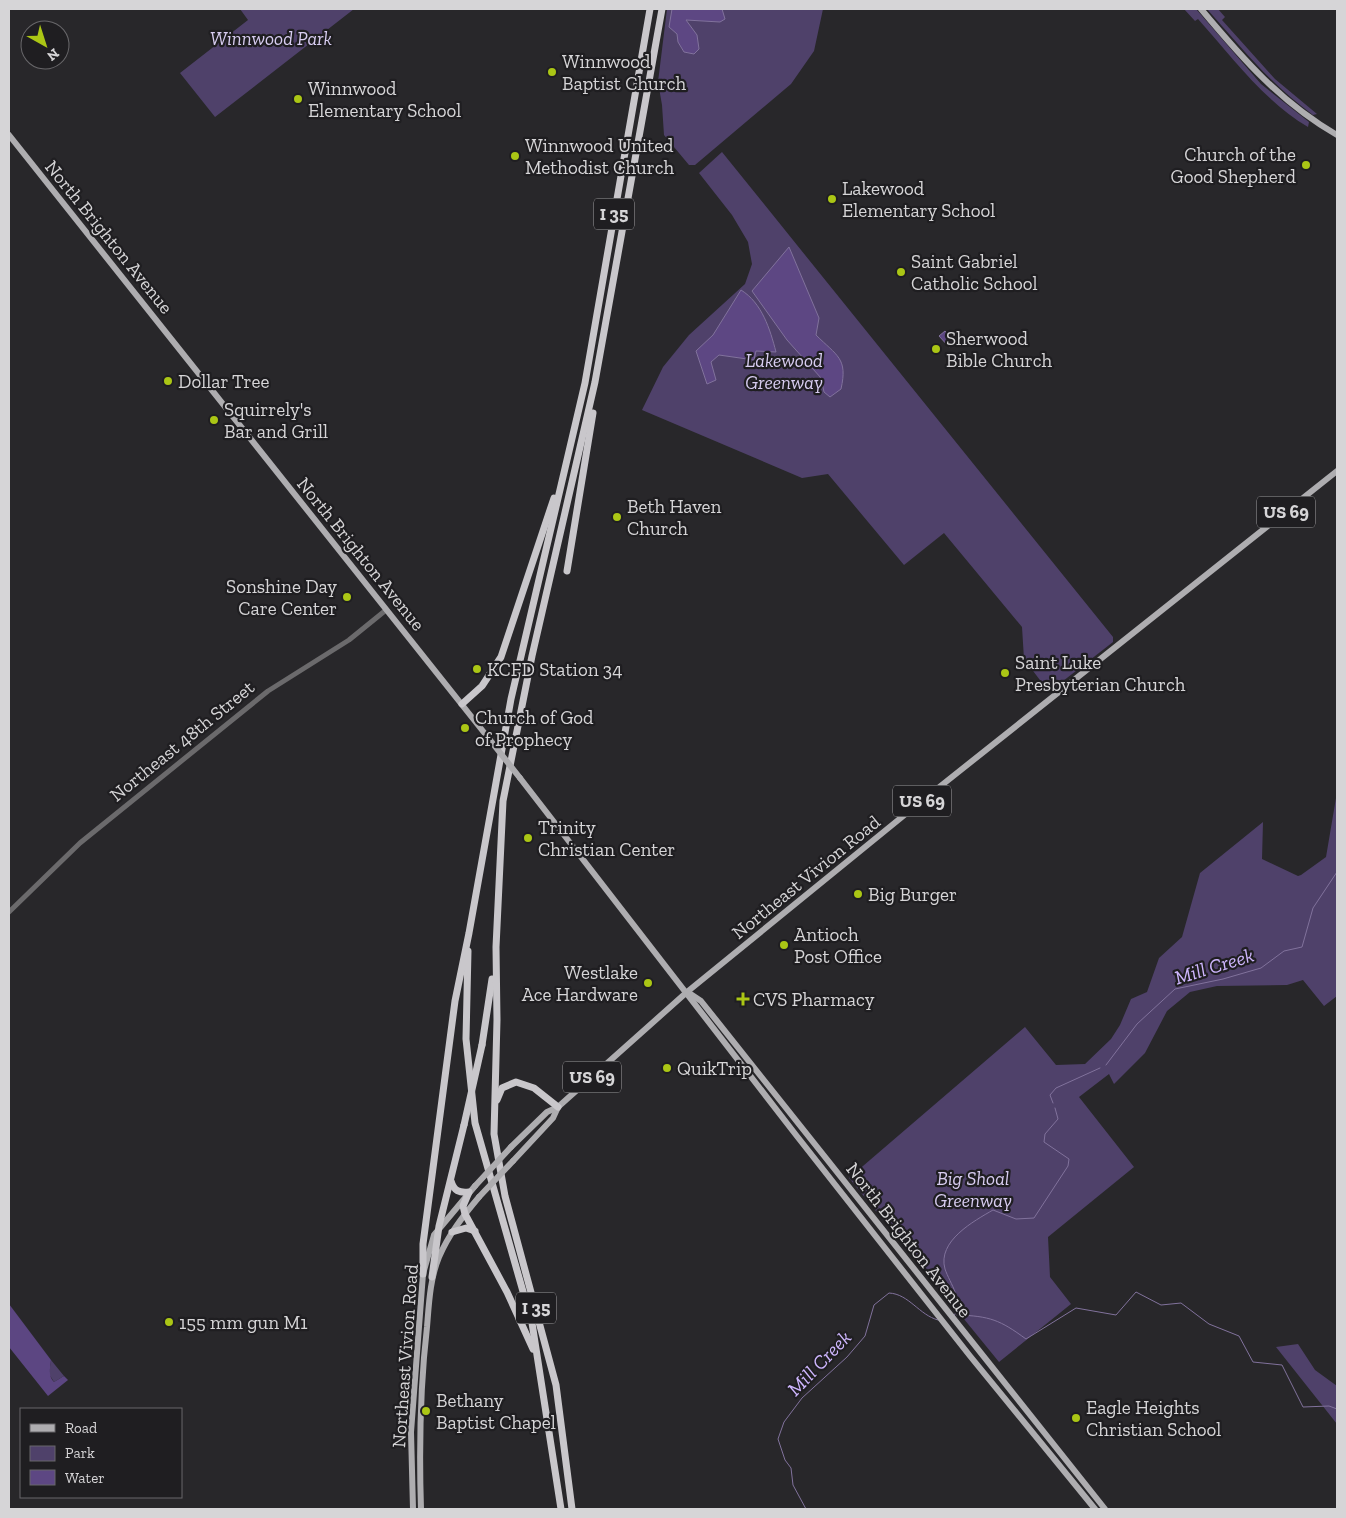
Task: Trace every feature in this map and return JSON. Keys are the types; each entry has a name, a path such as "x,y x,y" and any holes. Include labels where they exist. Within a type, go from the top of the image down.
{"highway":[{"name":"I 35","path":"561,1509 532,1323 475,1123 466,1040 469,934 511,699 585,383 650,9"},
{"name":"I 35","path":"572,1509 556,1385 505,1196 494,1134 496,947 502,801 532,656 595,382 662,9"},
{"path":"567,571 595,400 595,382"},
{"path":"462,704 482,686 501,657 564,470"},
{"path":"424,1274 424,1244 452,1016 469,934"},
{"path":"432,1277 439,1226 482,1045 490,1002 496,947"},
{"path":"494,1108 501,1090 508,1084 516,1082 534,1088 558,1108"},
{"path":"451,1181 455,1190 469,1192 464,1206 465,1214 525,1329 539,1366"},
{"path":"452,1232 466,1228 475,1231"}],"main road":[{"path":"1201,9 1250,68 1270,87 1296,109 1337,135"},
{"name":"North Brighton Avenue","path":"9,135 462,704 688,992 701,1014 952,1333 1096,1509"},
{"name":"Northeast Vivion Road","path":"413,1509 411,1432 424,1274 428,1251 439,1226 469,1192 511,1147 548,1112 558,1108 688,992 926,798 1337,472"},
{"name":"North Brighton Avenue","path":"688,992 701,1000 1105,1509"},
{"name":"Northeast Vivion Road","path":"421,1509 419,1432 421,1377 432,1277 452,1232 465,1214 553,1118 558,1108"}],"street":[{"name":"Northeast 48th Street","path":"9,912 80,843 257,700 292,675 349,640 386,610"}],"green space":[{"name":"Winnwood Park","path":"240,9 354,9 215,117 180,73 248,20"},
{"path":"667,9 823,9 814,51 791,84 695,165 689,165 664,135 658,82"},
{"path":"1184,9 1196,9 1261,84 1309,122 1308,127 1263,91 1198,19 1195,21"},
{"path":"1207,9 1218,9 1225,17 1222,20 1275,79 1317,114 1313,115 1283,91"},
{"name":"Lakewood Greenway","path":"722,152 1113,637 1113,642 1049,692 1024,659 1022,627 944,533 904,565 828,474 802,478 642,410 663,367 689,335 745,284 752,264 748,242 732,215 699,173"},
{"name":"Big Shoal Greenway","path":"1336,798 1337,996 1324,1006 1303,980 1287,985 1217,986 1190,992 1167,1011 1145,1053 1114,1084 1109,1074 1079,1097 1134,1167 1048,1237 1050,1277 1071,1304 999,1362 849,1178 1025,1027 1056,1065 1085,1064 1111,1039 1120,1025 1131,999 1147,992 1159,958 1182,937 1200,873 1263,822 1262,859 1298,876 1301,875 1326,857"},
{"path":"1298,1344 1315,1370 1337,1386 1337,1424 1276,1347"},
{"path":"51,1360 64,1376 54,1382 49,1374"}],"shaded area":[{"path":"9,1304 51,1360 50,1372 52,1380 54,1382 64,1376 68,1380 48,1396 9,1347"}],"water":[{"path":"672,9 722,9 725,19 720,22 686,20 697,35 699,49 694,54 684,52 678,42 677,34 669,27"},
{"path":"789,247 819,318 816,335 835,353 842,364 843,379 841,389 830,397 824,392 821,378 787,340 752,291"},
{"path":"741,290 760,309 771,334 776,352 756,351 754,360 719,355 711,362 716,380 707,384 696,351 713,335"},
{"path":"945,331 950,337 956,333 960,339 949,347 939,336"}],"waterway":[{"name":"Mill Creek","path":"1106,1065 1137,1024 1175,989 1223,979 1261,968 1284,951 1302,947 1313,908 1337,872"},
{"name":"Mill Creek","path":"1053,1103 1050,1095 1056,1088 1100,1068"},
{"name":"Mill Creek","path":"954,1316 957,1310 957,1298 945,1269 944,1259 946,1250 952,1241 967,1226 993,1210 1016,1219 1034,1218 1068,1166 1069,1159 1044,1142 1045,1134 1058,1119 1055,1108"},
{"path":"957,1315 978,1316 994,1320 1009,1327 1026,1339 1076,1308 1116,1315 1136,1292 1161,1305 1181,1303 1209,1324 1239,1336 1253,1362 1282,1365 1303,1407 1329,1406 1337,1409"},
{"name":"Mill Creek","path":"806,1509 793,1485 791,1468 785,1460 778,1439 784,1422 802,1398 847,1357 865,1336 874,1305 889,1293 902,1297 925,1314 938,1320"}],"place":[{"name":"Winnwood Baptist Church","path":"552,72"},
{"name":"Winnwood Elementary School","path":"298,99"},
{"name":"Winnwood United Methodist Church","path":"515,156"},
{"name":"Church of the Good Shepherd","path":"1306,165"},
{"name":"Lakewood Elementary School","path":"832,199"},
{"name":"Saint Gabriel Catholic School","path":"901,272"},
{"name":"Sherwood Bible Church","path":"936,349"},
{"name":"Dollar Tree","path":"168,381"},
{"name":"Squirrely's Bar and Grill","path":"214,420"},
{"name":"Beth Haven Church","path":"617,517"},
{"name":"Sonshine Day Care Center","path":"347,597"},
{"name":"KCFD Station 34","path":"477,669"},
{"name":"Saint Luke Presbyterian Church","path":"1005,673"},
{"name":"Church of God of Prophecy","path":"465,728"},
{"name":"Trinity Christian Center","path":"528,838"},
{"name":"Big Burger","path":"858,894"},
{"name":"Antioch Post Office","path":"784,945"},
{"name":"Westlake Ace Hardware","path":"648,983"},
{"name":"CVS Pharmacy","path":"743,999"},
{"name":"QuikTrip","path":"667,1068"},
{"name":"155 mm gun M1","path":"169,1322"},
{"name":"Bethany Baptist Chapel","path":"426,1411"},
{"name":"Eagle Heights Christian School","path":"1076,1418"}]}
